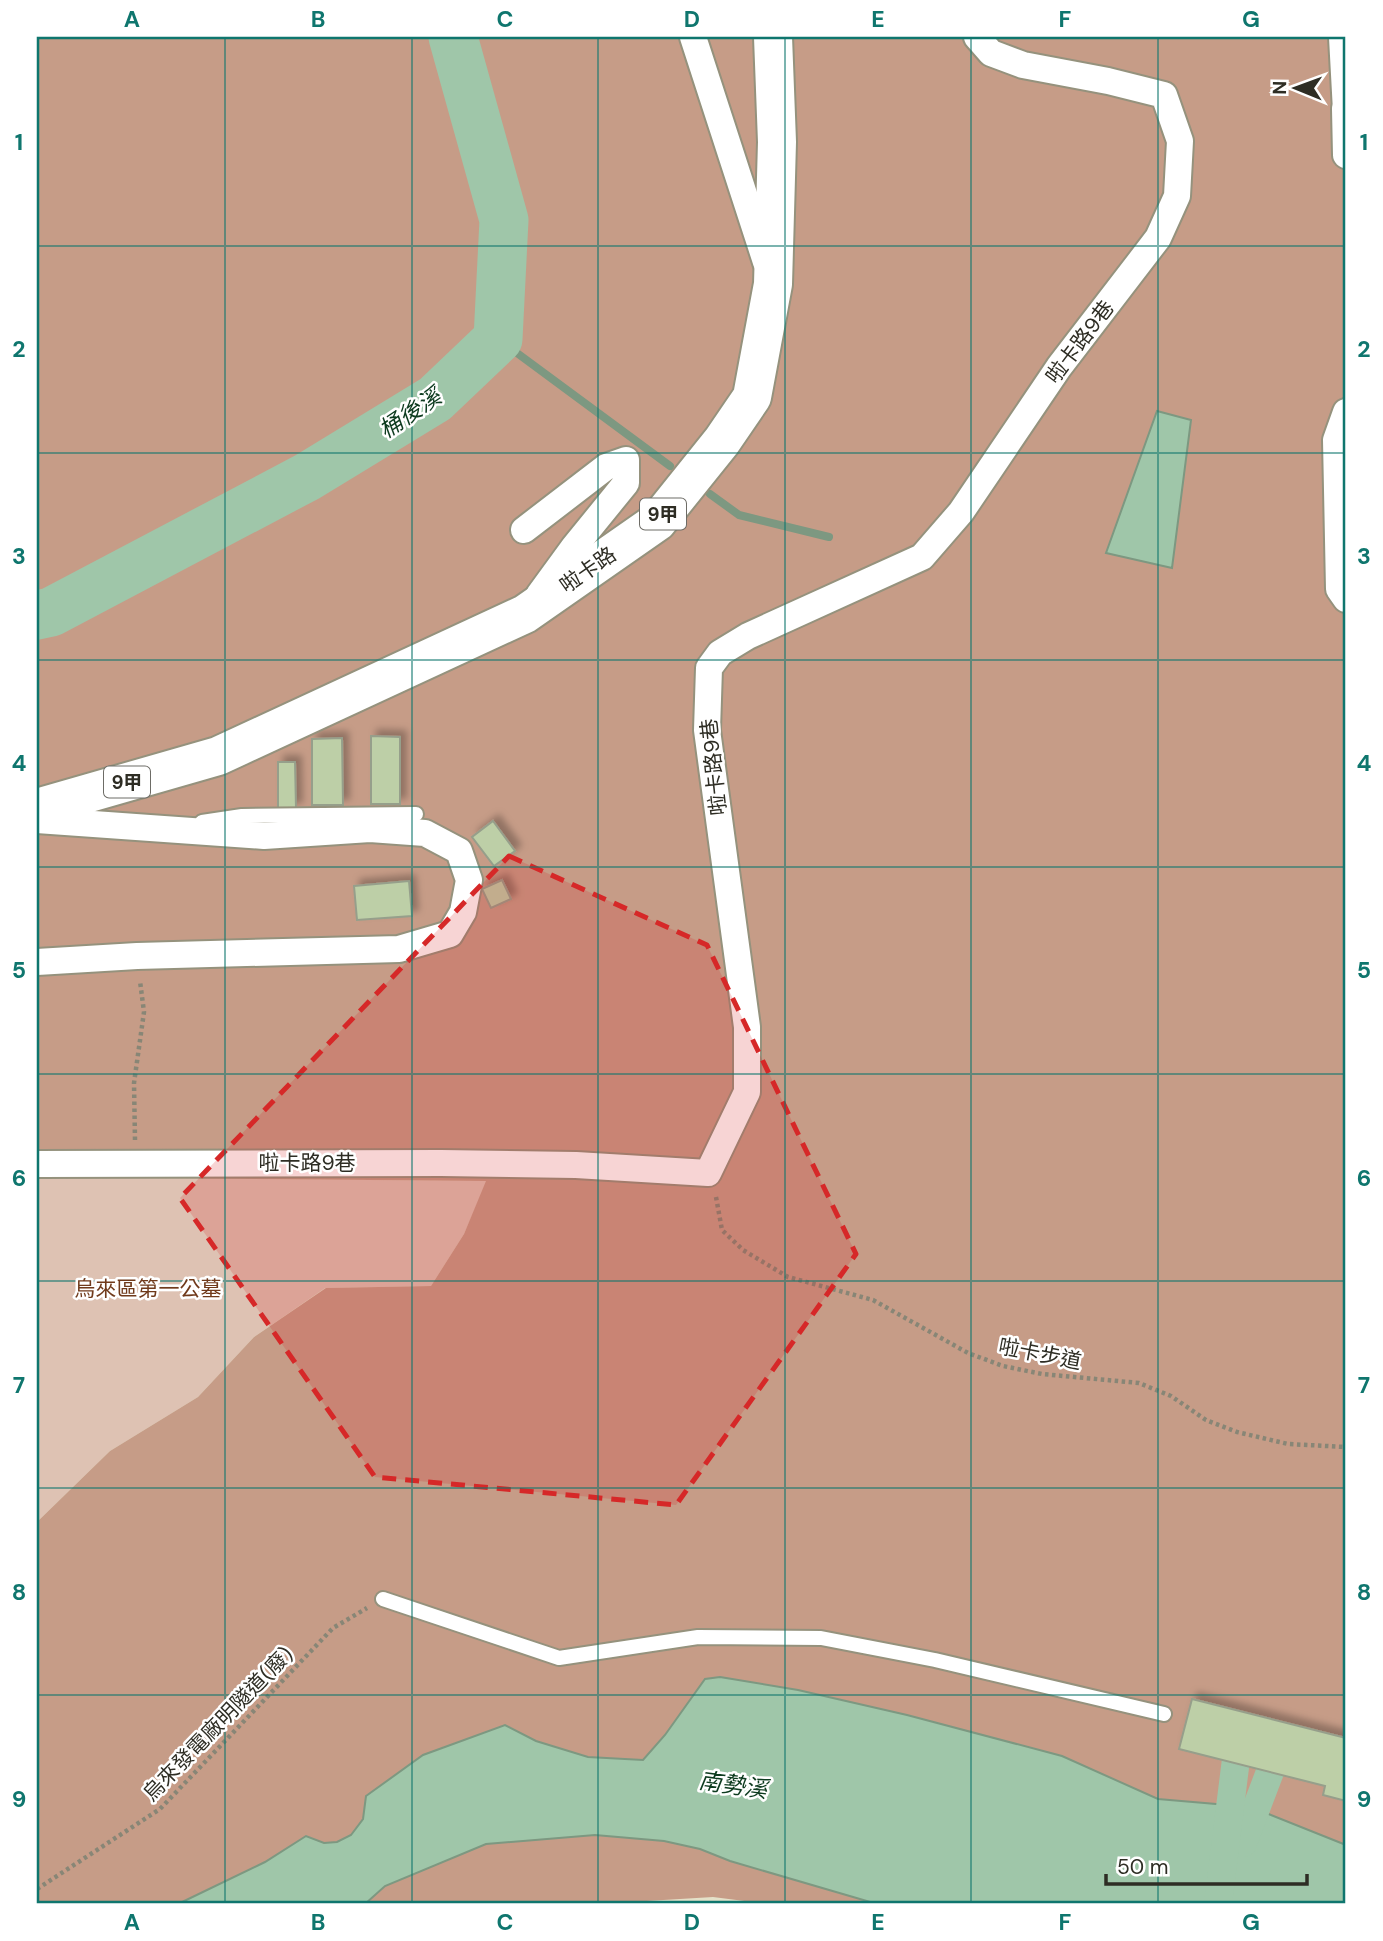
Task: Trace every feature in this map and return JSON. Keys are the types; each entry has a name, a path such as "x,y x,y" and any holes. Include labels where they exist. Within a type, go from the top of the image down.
{"main road":[{"name":"啦卡路","path":"37,808 218,756 525,614 657,522 722,441 752,397 773,284 777,142 773,37"}],"street":[{"path":"693,37 773,284"},
{"name":"啦卡路9巷","path":"37,1164 468,1163 576,1165 708,1173 747,1092 747,1040 708,730 709,668 720,653 748,636 922,557 961,512 1059,367 1158,238 1177,196 1180,141 1164,95 1023,65 991,52 977,37"},
{"path":"1342,37 1346,155"},
{"path":"1346,412 1336,440 1339,589 1346,599"},
{"path":"524,530 606,467 626,460 626,482 525,614"},
{"path":"37,820 264,836 370,829 425,833 459,851 469,880 463,912 450,934 400,949 137,956 37,962"}],"lane":[{"path":"159,829 242,816 416,814"},
{"path":"383,1599 559,1658 698,1637 821,1638 935,1660 1164,1714"}],"path":[{"path":"137,956 144,1012 134,1083 135,1139 141,1164"},
{"name":"啦卡步道","path":"708,1173 722,1230 743,1250 788,1277 873,1300 968,1353 1003,1366 1042,1374 1139,1383 1171,1396 1206,1420 1237,1432 1288,1444 1346,1447"},
{"name":"烏來發電廠明隧道(廢)","path":"37,1889 160,1810 334,1628 383,1599"}],"highlighted area":[{"path":"509,856 707,945 856,1254 676,1505 375,1477 180,1198"}],"green space":[{"name":"烏來區第一公墓","path":"37,1177 487,1181 464,1234 431,1286 325,1288 254,1337 198,1397 110,1451 37,1522"}],"shaded area":[{"path":"37,37 1346,37 1346,1904 769,1904 713,1897 597,1904 37,1904 37,1522 110,1451 198,1397 254,1337 326,1288 431,1286 464,1234 486,1181 37,1177"}],"water":[{"path":"1157,411 1191,420 1172,568 1106,553"},
{"name":"南勢溪","path":"720,1677 798,1690 907,1715 1062,1756 1158,1799 1251,1807 1346,1845 1346,1904 877,1904 730,1861 700,1849 664,1841 595,1835 486,1844 385,1886 365,1904 178,1904 265,1862 306,1836 324,1843 337,1842 351,1835 363,1819 366,1796 423,1755 505,1725 536,1741 588,1757 643,1760 665,1735 705,1679"}],"building":[{"path":"371,736 400,737 400,804 371,804"},
{"path":"342,738 343,805 312,805 312,739"},
{"path":"278,762 295,762 296,808 278,809"},
{"path":"493,821 515,851 494,866 472,837"},
{"path":"502,880 511,899 491,908 482,889"},
{"path":"409,881 412,916 357,920 354,886"},
{"path":"1192,1699 1346,1738 1346,1801 1323,1795 1325,1786 1179,1749"}],"waterway":[{"name":"桶後溪","path":"37,615 51,612 307,477 435,399 498,339 504,220 453,37"},
{"path":"498,339 670,466"},
{"path":"710,494 739,515 829,537"},
{"path":"1218,1904 1239,1735"},
{"path":"1243,1843 1279,1748"}]}
